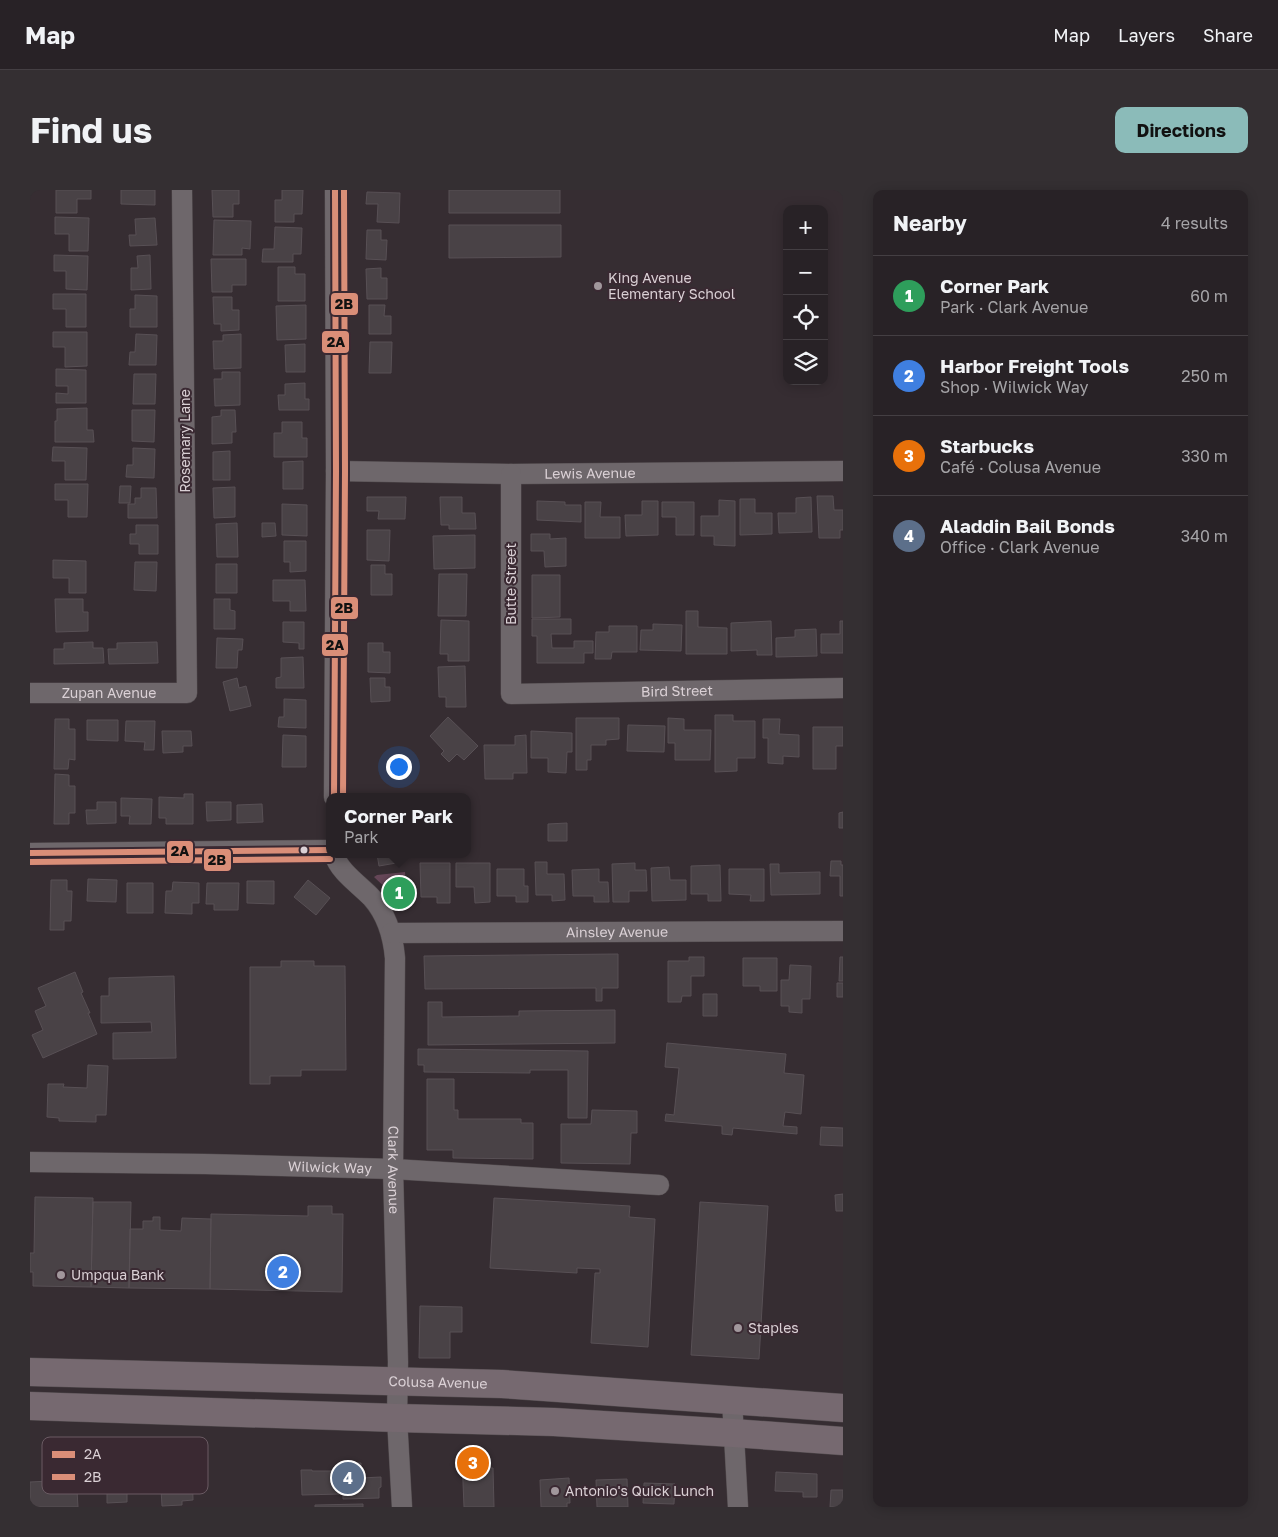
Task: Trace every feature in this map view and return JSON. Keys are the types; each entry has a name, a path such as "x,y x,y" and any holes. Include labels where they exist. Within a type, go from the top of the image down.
{"highway":[{"name":"Colusa Avenue","path":"30,1372 540,1386 843,1408"},
{"path":"30,1406 554,1422 733,1432 843,1442"}],"street":[{"name":"Rosemary Lane","path":"182,190 187,693"},
{"path":"334,793 335,190"},
{"name":"Lewis Avenue","path":"336,471 511,474 843,471"},
{"name":"Butte Street","path":"511,474 511,694"},
{"name":"Bird Street","path":"511,694 843,688"},
{"name":"Zupan Avenue","path":"30,693 187,693"},
{"path":"30,853 326,850"},
{"name":"Clark Avenue","path":"336,858 338,863 381,910 391,933 395,958 393,1169 397,1418 402,1507"},
{"name":"Ainsley Avenue","path":"391,933 843,931"},
{"name":"Wilwick Way","path":"30,1162 212,1164 393,1169 659,1185"},
{"path":"732,1400 738,1507"}],"shaded area":[{"path":"405,872 408,909 374,877"}],"building":[{"path":"56,190 91,190 91,199 77,199 77,213 56,213"},
{"path":"121,190 155,190 155,205 121,204"},
{"path":"212,190 239,190 239,204 233,204 233,217 213,217"},
{"path":"282,190 303,190 302,214 294,214 294,222 275,222 275,200 282,200"},
{"path":"449,190 560,190 560,213 449,213"},
{"path":"367,192 400,193 399,223 377,222 378,204 366,204"},
{"path":"55,217 89,218 88,251 69,251 69,234 55,234"},
{"path":"155,218 157,245 130,246 129,235 136,235 135,219"},
{"path":"214,220 251,221 250,249 242,248 242,255 213,255"},
{"path":"449,225 561,225 561,257 449,258"},
{"path":"275,227 302,228 301,254 293,254 293,262 262,262 263,249 274,249"},
{"path":"367,230 381,230 381,240 387,240 386,260 366,259"},
{"path":"54,255 88,256 87,290 66,289 66,271 54,271"},
{"path":"150,255 151,289 131,290 131,268 138,268 137,256"},
{"path":"211,259 246,259 246,285 232,285 232,292 212,292"},
{"path":"278,267 295,267 295,274 305,274 305,301 278,301"},
{"path":"381,268 381,278 387,278 387,299 367,299 366,269"},
{"path":"53,294 86,294 86,327 66,327 66,309 53,309"},
{"path":"135,295 157,296 157,327 130,327 130,309 135,309"},
{"path":"213,297 232,297 232,310 239,310 239,330 221,331 221,324 214,324"},
{"path":"306,305 306,339 277,340 276,306"},
{"path":"369,305 385,305 384,316 391,316 391,334 369,334"},
{"path":"53,332 87,332 87,366 65,367 65,347 53,347"},
{"path":"136,334 157,335 156,365 129,365 130,352 135,352"},
{"path":"241,334 241,368 214,369 213,341 223,341 223,335"},
{"path":"370,342 392,342 391,373 369,373"},
{"path":"305,344 305,372 286,372 285,345"},
{"path":"56,369 86,370 86,403 56,403 56,393 68,394 68,386 56,386"},
{"path":"222,372 240,372 240,405 215,406 214,379 222,379"},
{"path":"134,374 156,374 155,404 133,404"},
{"path":"305,383 305,399 309,399 309,410 279,410 278,395 285,395 285,384"},
{"path":"87,408 87,430 93,430 94,442 55,442 57,409"},
{"path":"132,410 155,410 154,442 132,441"},
{"path":"221,410 235,410 236,432 232,432 232,443 212,444 212,417 221,416"},
{"path":"282,422 302,422 302,438 307,438 307,457 274,457 274,433 282,433"},
{"path":"53,447 87,448 86,480 65,480 65,461 52,461"},
{"path":"133,448 155,449 154,478 126,477 127,465 133,465"},
{"path":"230,451 230,480 213,480 213,452"},
{"path":"303,461 303,489 283,489 283,462"},
{"path":"55,484 88,484 87,517 68,517 68,500 55,500"},
{"path":"120,486 131,486 130,503 119,503"},
{"path":"235,487 235,517 214,518 213,488"},
{"path":"141,488 156,488 157,518 128,518 128,504 135,504 135,498 141,498"},
{"path":"817,496 833,496 834,510 843,510 843,530 840,530 840,538 819,538"},
{"path":"367,497 406,497 405,519 378,519 379,511 367,511"},
{"path":"440,497 462,497 462,513 475,513 476,529 449,529 449,525 441,525"},
{"path":"811,497 812,532 779,533 778,513 796,513 796,498"},
{"path":"740,499 755,499 755,513 772,513 772,534 740,535"},
{"path":"719,500 735,501 735,546 714,545 714,536 701,536 701,516 719,516"},
{"path":"537,501 565,502 565,505 581,505 581,522 537,520"},
{"path":"642,501 658,501 658,535 626,536 625,515 642,515"},
{"path":"585,502 601,502 600,517 620,517 620,538 585,538"},
{"path":"662,502 694,502 694,535 676,535 676,517 662,517"},
{"path":"282,504 307,505 307,536 282,535"},
{"path":"237,523 238,557 217,557 216,524"},
{"path":"262,523 275,523 276,536 262,537"},
{"path":"136,525 158,525 158,554 139,554 139,544 130,544 130,534 136,534"},
{"path":"367,530 390,530 389,561 367,560"},
{"path":"531,534 550,534 550,539 566,538 566,566 545,567 544,551 531,551"},
{"path":"475,535 475,568 434,569 433,536"},
{"path":"284,541 306,541 306,571 290,572 290,562 284,562"},
{"path":"53,560 86,561 86,593 69,593 69,578 53,578"},
{"path":"135,562 157,562 156,591 134,590"},
{"path":"216,564 237,564 237,593 216,593"},
{"path":"371,565 385,565 385,574 392,574 392,595 371,595"},
{"path":"439,574 467,574 466,616 438,616"},
{"path":"532,575 560,575 560,617 532,618"},
{"path":"273,580 305,580 306,611 290,611 290,601 273,601"},
{"path":"55,599 83,599 83,612 88,612 88,631 56,632"},
{"path":"214,599 230,599 230,610 235,611 235,629 214,629"},
{"path":"686,611 698,611 698,627 727,628 727,654 686,654"},
{"path":"532,619 571,619 571,634 551,634 552,648 574,648 574,641 593,641 593,653 584,653 584,663 537,663 537,636 532,636"},
{"path":"441,620 469,621 469,661 448,661 448,654 440,654"},
{"path":"771,621 772,655 757,655 757,650 731,651 731,623"},
{"path":"840,621 843,621 843,653 821,653 821,634 840,634"},
{"path":"283,622 304,622 304,649 299,649 299,643 283,642"},
{"path":"653,624 682,625 681,651 640,650 641,630 653,630"},
{"path":"609,626 637,626 637,652 612,652 611,659 595,659 596,632 609,632"},
{"path":"816,629 817,656 776,657 776,638 795,637 795,630"},
{"path":"217,638 243,639 242,650 238,650 237,668 216,668"},
{"path":"93,642 93,648 103,648 104,663 54,664 54,649 64,649 64,643"},
{"path":"157,642 158,663 109,664 108,649 117,649 117,643"},
{"path":"368,643 383,643 383,652 390,652 390,673 368,672"},
{"path":"303,657 304,688 276,688 276,678 281,677 281,658"},
{"path":"465,666 466,707 446,707 446,697 439,697 438,667"},
{"path":"237,678 239,688 246,686 251,706 230,711 223,682"},
{"path":"370,678 385,678 385,687 390,687 390,701 371,702"},
{"path":"284,699 306,700 306,728 278,727 279,717 284,717"},
{"path":"715,715 733,715 733,721 755,721 755,758 737,758 737,771 715,772"},
{"path":"448,717 478,746 464,760 457,754 449,762 441,754 444,751 430,736"},
{"path":"576,718 619,718 619,739 606,740 606,745 591,745 591,760 587,760 587,770 576,770"},
{"path":"668,718 684,719 684,730 711,730 710,760 675,760 675,743 668,743"},
{"path":"55,719 69,719 69,729 75,729 75,760 69,759 68,769 54,769"},
{"path":"763,719 780,719 779,734 799,735 799,757 783,756 783,764 768,763 768,738 763,738"},
{"path":"87,720 118,720 118,741 87,740"},
{"path":"126,721 155,721 154,750 144,750 145,742 125,741"},
{"path":"628,725 665,726 664,752 627,751"},
{"path":"813,727 843,727 843,746 836,746 836,769 813,769"},
{"path":"162,731 191,731 192,746 183,746 183,752 163,753"},
{"path":"531,731 572,733 572,752 567,752 566,773 548,772 548,758 531,758"},
{"path":"283,735 306,736 306,767 282,767"},
{"path":"526,735 527,773 513,773 513,779 485,779 484,745 515,745 515,736"},
{"path":"55,774 69,775 69,786 75,786 75,813 69,813 69,824 54,824"},
{"path":"184,794 193,794 193,824 166,824 166,818 159,818 159,797 184,798"},
{"path":"121,798 152,799 151,824 129,824 130,816 121,816"},
{"path":"97,802 116,802 116,823 87,824 86,810 97,810"},
{"path":"206,802 231,802 231,820 207,821"},
{"path":"262,804 263,822 237,823 237,805"},
{"path":"843,812 843,828 839,828 839,813"},
{"path":"567,823 567,841 548,841 548,824"},
{"path":"378,858 402,858 402,862 379,866"},
{"path":"831,861 841,861 841,865 843,865 843,896 840,896 840,876 830,876"},
{"path":"535,862 547,862 547,874 564,874 565,900 552,901 552,895 536,895"},
{"path":"420,863 450,863 450,903 437,903 437,897 421,897"},
{"path":"456,863 490,863 490,902 475,903 474,887 456,887"},
{"path":"635,863 635,870 646,870 647,891 629,891 629,902 613,902 612,864"},
{"path":"770,864 779,864 779,873 820,872 820,894 771,895"},
{"path":"720,865 721,901 708,901 708,894 691,894 691,866"},
{"path":"669,867 670,880 686,880 686,900 652,901 651,868"},
{"path":"497,869 524,869 524,886 528,886 528,902 516,902 516,896 497,896"},
{"path":"599,869 599,882 608,882 609,902 594,902 594,896 573,896 572,870"},
{"path":"729,869 764,869 764,901 750,901 751,895 729,894"},
{"path":"88,879 117,880 116,902 87,901"},
{"path":"51,880 67,880 67,891 72,891 71,921 64,921 64,930 50,930"},
{"path":"308,880 330,898 316,915 294,897"},
{"path":"247,881 274,881 274,904 247,903"},
{"path":"173,882 199,883 199,903 192,903 192,914 165,913 166,891 172,891"},
{"path":"127,883 153,883 153,913 127,913"},
{"path":"207,883 239,883 238,910 214,910 214,904 206,904"},
{"path":"618,954 618,988 602,988 602,1001 596,1001 596,988 425,989 424,956"},
{"path":"689,957 704,957 704,976 691,976 691,996 682,996 681,1002 668,1002 668,961 689,961"},
{"path":"840,957 843,957 843,981 839,981"},
{"path":"743,958 777,958 777,991 760,991 760,986 743,986"},
{"path":"281,961 314,961 314,966 345,966 346,1070 301,1070 301,1076 270,1076 270,1084 250,1084 250,967 281,967"},
{"path":"790,965 811,966 810,999 802,999 802,1013 789,1012 789,1006 781,1006 781,980 789,980"},
{"path":"75,972 97,1034 43,1058 32,1035 43,1030 35,1011 46,1006 38,988"},
{"path":"174,976 176,1058 113,1059 113,1033 152,1032 151,1022 101,1023 101,996 109,996 109,978"},
{"path":"837,983 843,983 843,997 837,997"},
{"path":"703,994 717,994 717,1016 703,1016"},
{"path":"428,1002 442,1002 442,1017 519,1016 519,1011 615,1010 615,1043 428,1045"},
{"path":"667,1043 786,1054 784,1073 804,1075 801,1114 785,1112 783,1126 797,1127 797,1134 733,1128 732,1135 722,1134 722,1126 665,1121 666,1114 674,1115 679,1068 665,1067"},
{"path":"418,1049 588,1051 587,1118 568,1118 568,1070 530,1070 530,1073 424,1072 424,1065 418,1065"},
{"path":"88,1065 108,1066 106,1115 96,1115 96,1122 59,1121 59,1118 47,1117 48,1084 64,1084 63,1087 87,1088"},
{"path":"427,1079 454,1079 454,1110 458,1110 458,1119 521,1119 521,1123 533,1123 533,1159 453,1158 453,1150 427,1150"},
{"path":"592,1110 637,1111 637,1133 631,1133 630,1164 561,1163 561,1124 591,1124"},
{"path":"821,1127 843,1128 843,1146 820,1145"},
{"path":"843,1194 843,1211 836,1211 835,1195"},
{"path":"35,1197 93,1198 91,1287 33,1286 33,1272 30,1272 30,1253 34,1253"},
{"path":"494,1198 630,1206 629,1217 655,1219 648,1347 591,1343 595,1273 600,1273 600,1269 577,1268 577,1273 490,1268"},
{"path":"93,1202 131,1202 129,1288 91,1287"},
{"path":"700,1202 768,1206 759,1359 691,1355"},
{"path":"308,1206 332,1206 332,1214 343,1214 342,1292 210,1289 211,1214 308,1216"},
{"path":"153,1217 160,1217 160,1230 181,1231 182,1218 211,1219 210,1289 129,1288 130,1229 143,1229 143,1221 153,1221"},
{"path":"420,1306 462,1307 462,1332 450,1332 450,1358 419,1358"},
{"path":"488,1457 489,1468 493,1468 494,1507 464,1507 462,1458"},
{"path":"347,1463 361,1463 361,1478 381,1477 379,1498 343,1499 342,1466 347,1466"},
{"path":"301,1470 340,1471 341,1494 302,1495"},
{"path":"776,1472 817,1474 817,1497 803,1497 803,1492 775,1491"},
{"name":"Antonio's Quick Lunch","path":"569,1478 570,1503 567,1503 567,1507 541,1507 540,1480"},
{"path":"627,1479 628,1507 597,1507 596,1480"},
{"path":"42,1481 42,1494 77,1494 78,1507 30,1507 30,1482"},
{"path":"644,1483 675,1484 674,1504 643,1503"},
{"path":"831,1490 843,1490 843,1507 830,1507"},
{"path":"107,1494 127,1494 127,1502 107,1503"},
{"path":"161,1494 193,1494 193,1500 182,1501 182,1505 162,1506"},
{"path":"363,1504 363,1507 315,1507 315,1505"}],"transit line":[{"name":"2A","path":"334,793 335,190"},
{"name":"2B","path":"343,793 344,190"},
{"name":"2A","path":"30,853 326,850"},
{"name":"2B","path":"30,862 330,859"}],"place":[{"name":"King Avenue Elementary School","path":"598,286"},
{"name":"Corner Park","path":"399,893"},
{"name":"Harbor Freight Tools","path":"283,1272"},
{"name":"Umpqua Bank","path":"61,1275"},
{"name":"Staples","path":"738,1328"},
{"name":"Starbucks","path":"473,1463"},
{"name":"Aladdin Bail Bonds","path":"348,1478"},
{"name":"Antonio's Quick Lunch","path":"555,1491"}]}
